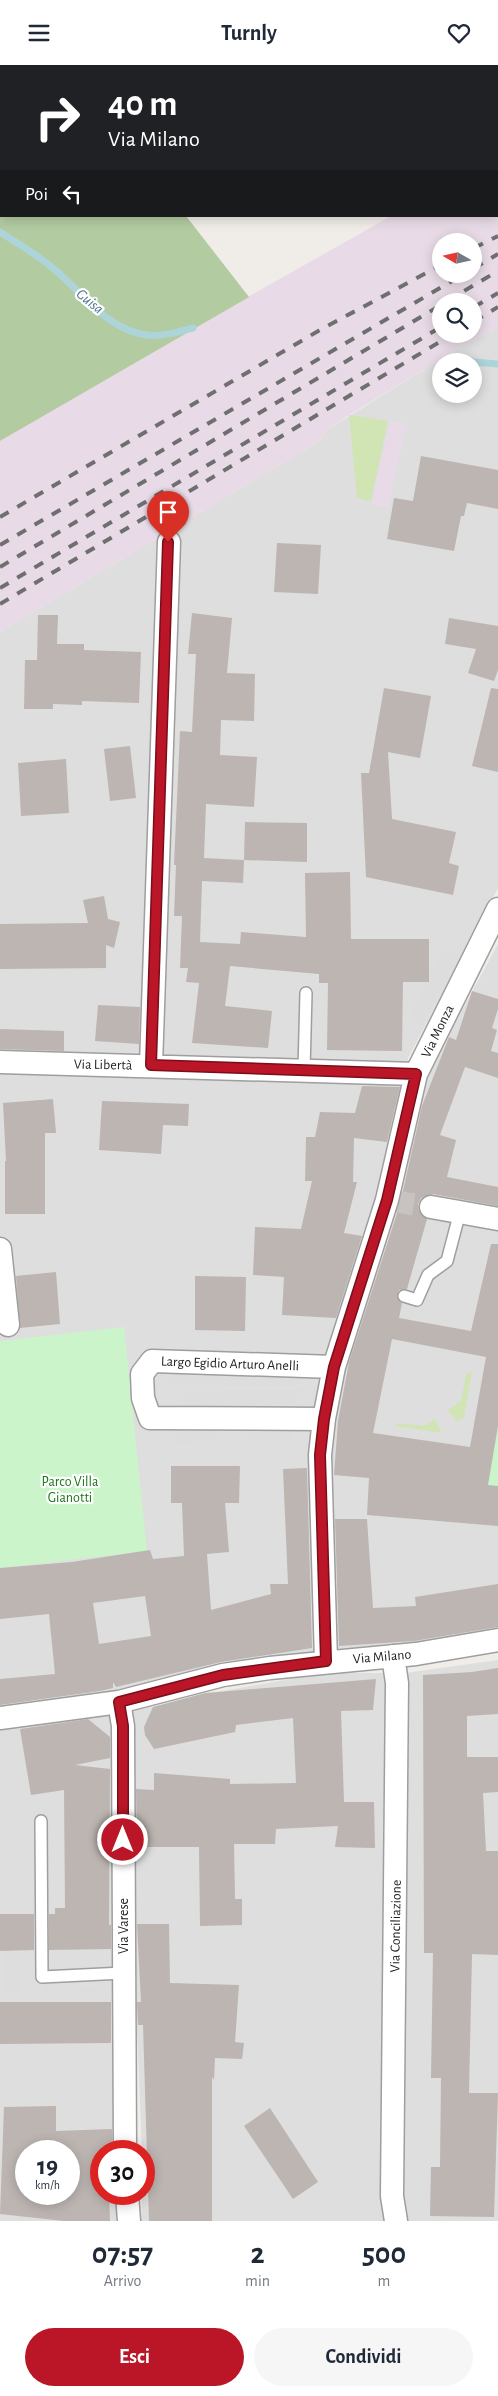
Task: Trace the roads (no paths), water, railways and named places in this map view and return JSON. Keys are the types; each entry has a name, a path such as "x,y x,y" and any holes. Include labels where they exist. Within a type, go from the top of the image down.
{"street":[{"path":"151,1065 168,542"},
{"name":"Via Monza","path":"326,1661 320,1455 324,1419 334,1367 364,1287 390,1201 416,1074 498,909"},
{"name":"Via Libertà","path":"0,1062 416,1074"},
{"path":"431,1207 498,1219"},
{"path":"0,1249 8,1325"},
{"name":"Largo Egidio Arturo Anelli","path":"324,1419 150,1417 143,1399 142,1374 152,1361 334,1367"},
{"name":"Via Milano","path":"0,1718 119,1702 223,1675 326,1661 394,1656 498,1640"},
{"name":"Via Conciliazione","path":"394,1656 397,1683 392,2196 396,2221"},
{"name":"Via Varese","path":"119,1702 123,1726 123,1973 126,2140"},
{"name":"Via Conciliazione","path":"382,2221 392,2196"},
{"path":"128,2205 129,2221"}],"lane":[{"path":"304,1070 306,993"},
{"path":"404,1296 417,1300 428,1275 447,1261 457,1223"},
{"path":"41,1821 42,1977 123,1973"}],"waterway":[{"name":"Guisa","path":"0,232 48,264 96,309 120,326 133,332 147,335 170,334 193,328"},
{"name":"Guisa","path":"482,363 498,364"}],"tunnel":[{"path":"392,1201 431,1207"}],"railway":[{"path":"482,244 498,236"},
{"path":"482,263 498,254"},
{"path":"0,517 320,330 432,270"},
{"path":"461,293 498,271"},
{"path":"0,545 449,283"},
{"path":"482,302 498,293"},
{"path":"482,316 498,307"},
{"path":"0,567 432,310"},
{"path":"0,588 432,332"},
{"path":"0,604 438,343"}],"park label":[{"name":"Parco Villa Gianotti","path":"70,1489"}]}
